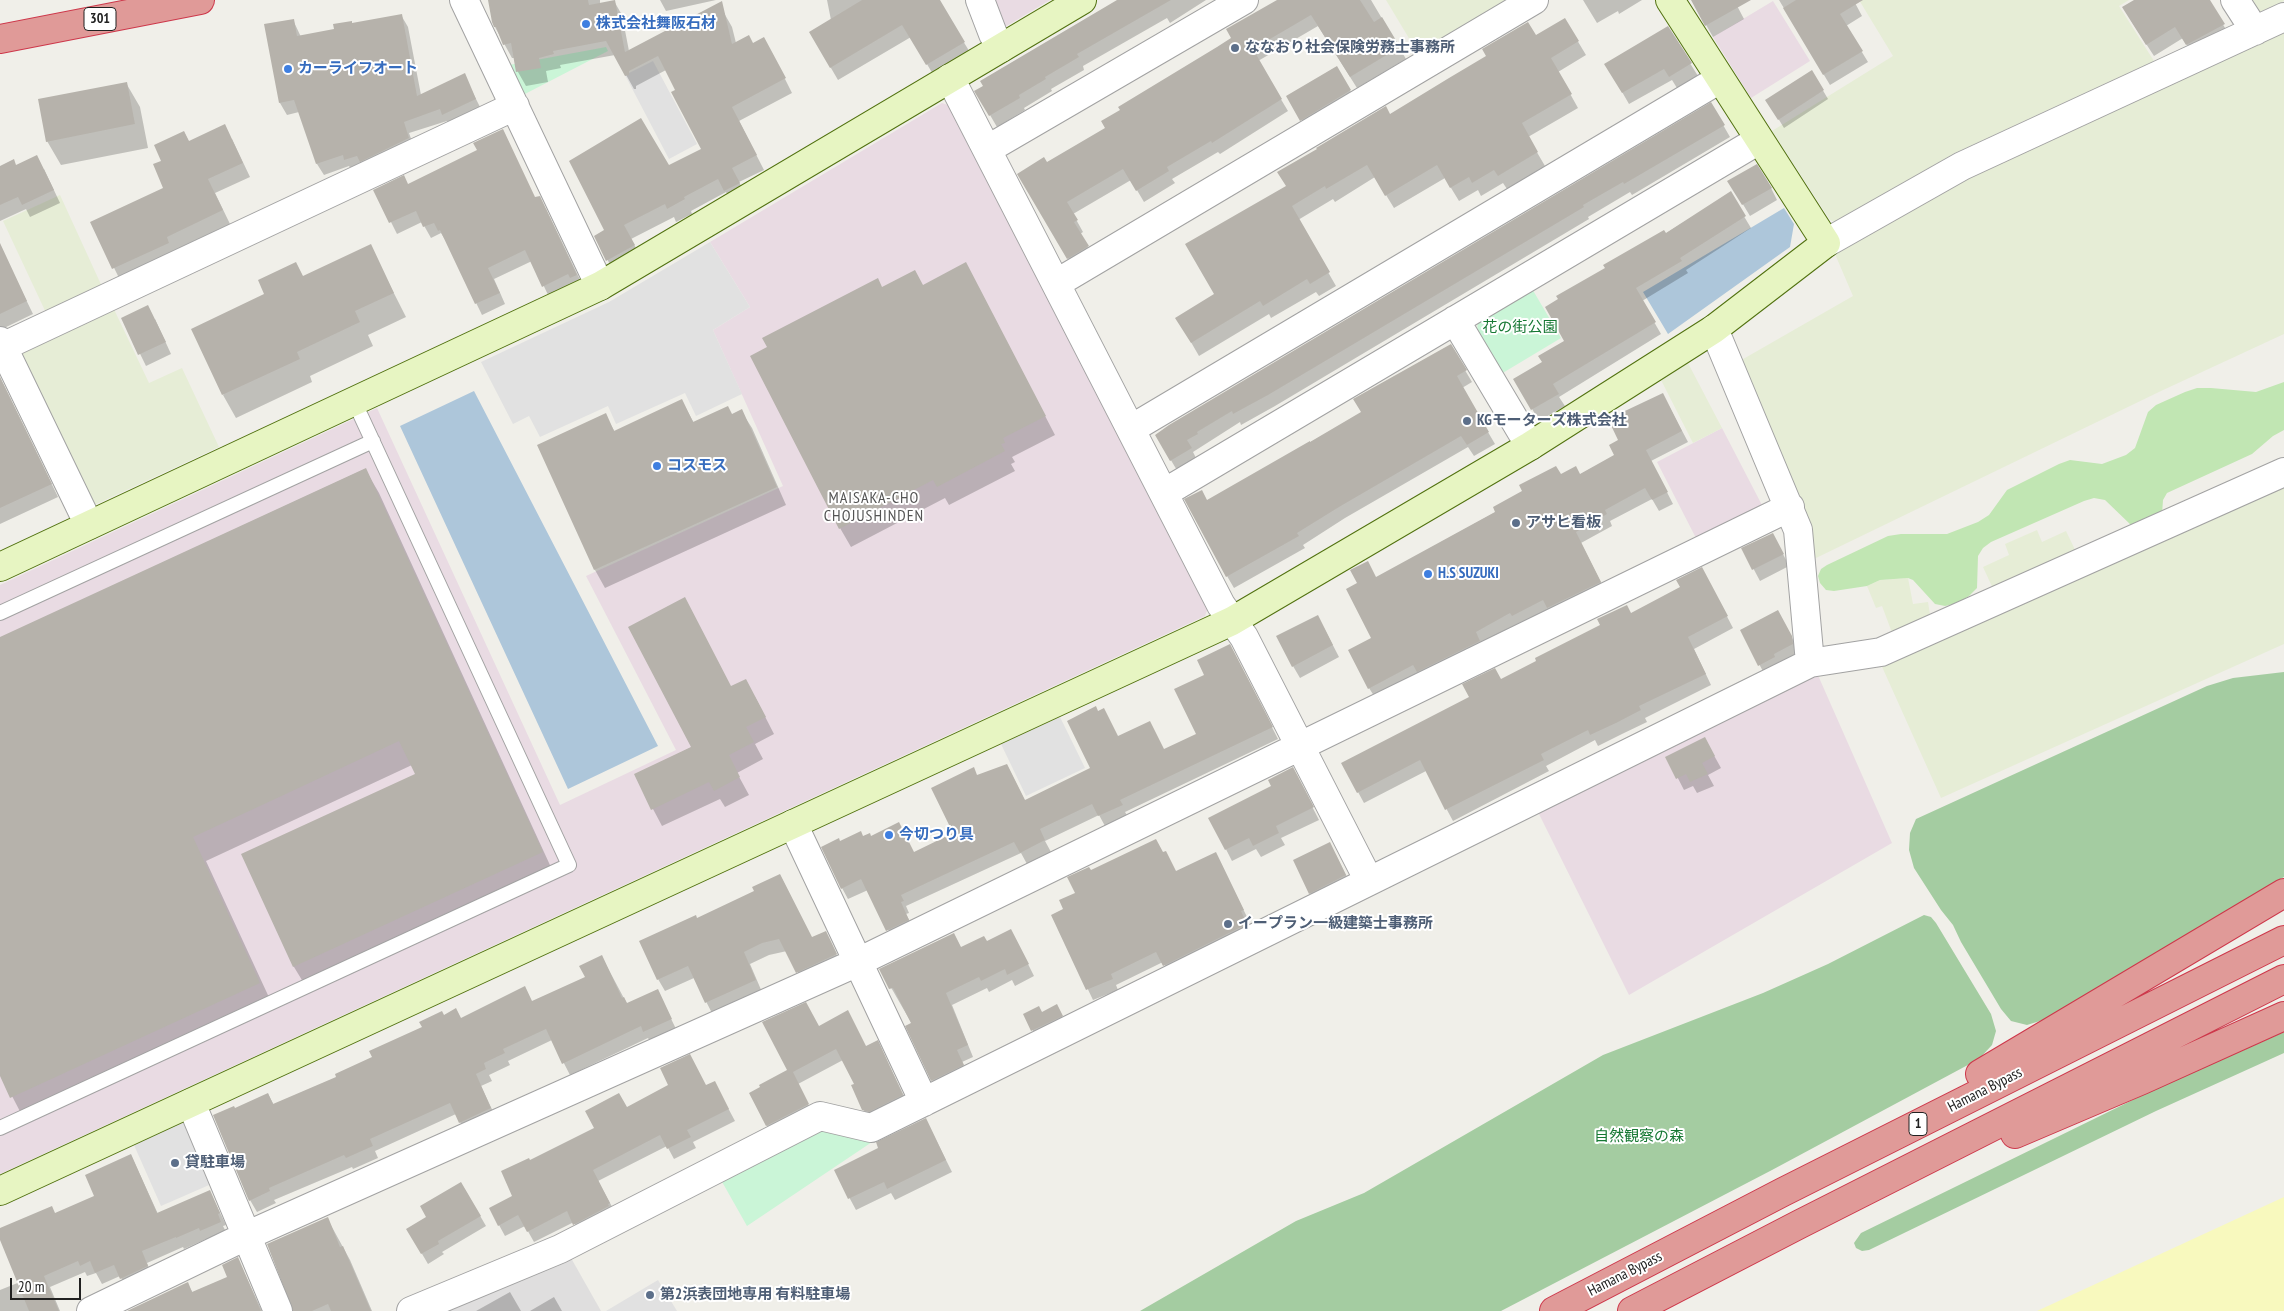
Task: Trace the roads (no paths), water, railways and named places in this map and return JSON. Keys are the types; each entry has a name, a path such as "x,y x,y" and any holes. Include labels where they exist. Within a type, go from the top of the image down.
{"highway":[{"name":"301","path":"0,38 200,0"},
{"path":"1783,1192 2284,894"},
{"name":"Hamana Bypass","path":"1554,1311 1783,1192 2284,940"},
{"name":"1","path":"1632,1311 2284,979"},
{"path":"1800,1224 2142,1080 2284,1016"}],"street":[{"path":"464,0 600,286"},
{"path":"980,0 993,34 1002,48"},
{"path":"0,567 600,286 1082,0"},
{"path":"988,149 1220,12 1244,0"},
{"path":"1057,283 1534,0"},
{"path":"1670,0 1758,140 1826,243"},
{"path":"2235,0 2255,31"},
{"path":"0,1191 1232,621 1530,446 1714,329 1826,243 1962,166 2284,17"},
{"path":"950,78 1221,605 1244,637 1369,881"},
{"path":"1131,428 1720,79"},
{"path":"89,525 1,345 515,106"},
{"path":"1164,492 1758,140"},
{"path":"1455,320 1530,446"},
{"path":"1714,329 1790,507 1801,545 1810,663"},
{"path":"411,1311 560,1249 820,1116 871,1128 1810,663 1881,652 2284,472"},
{"path":"91,1311 246,1236 858,962 1790,507"},
{"path":"793,824 924,1102"},
{"path":"191,1103 278,1311"}],"lane":[{"path":"0,1128 568,865 354,401"},
{"path":"0,613 373,441"}],"water":[{"path":"1784,208 1794,224 1790,247 1668,334 1643,292"},
{"path":"474,391 658,746 568,789 400,426"}],"place":[{"name":"株式会社舞阪石材","path":"586,24"},
{"name":"ななおり社会保険労務士事務所","path":"1235,48"},
{"name":"カーライフオート","path":"288,69"},
{"name":"KGモーターズ株式会社","path":"1467,421"},
{"name":"コスモス","path":"657,466"},
{"name":"アサヒ看板","path":"1516,523"},
{"name":"H.S SUZUKI","path":"1428,574"},
{"name":"今切つり具","path":"889,835"},
{"name":"イープラン一級建築士事務所","path":"1228,924"},
{"name":"貸駐車場","path":"175,1163"},
{"name":"第2浜表団地専用 有料駐車場","path":"650,1295"}],"district":[{"name":"MAISAKA-CHO CHOJUSHINDEN","path":"874,507"}],"park label":[{"name":"花の街公園","path":"1520,328"},
{"name":"自然観察の森","path":"1639,1137"}]}
